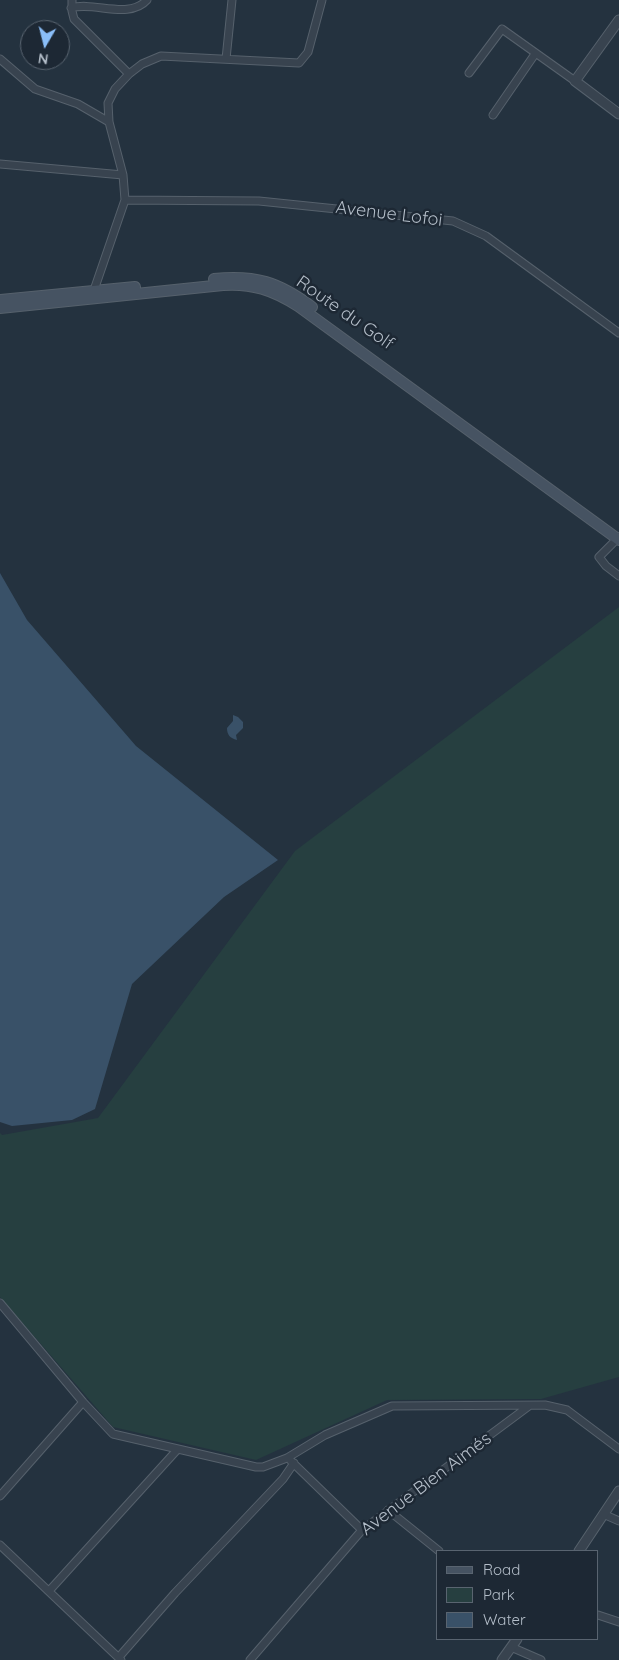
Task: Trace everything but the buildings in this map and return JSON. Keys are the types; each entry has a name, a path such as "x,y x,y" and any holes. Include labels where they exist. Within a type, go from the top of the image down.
{"main road":[{"name":"Route du Golf","path":"0,300 57,299 237,277 258,279 274,284 302,300 619,537"},
{"path":"0,308 57,299"}],"street":[{"path":"72,0 74,19 130,74"},
{"path":"72,8 84,5 128,9 140,6 147,0"},
{"path":"226,59 232,0"},
{"path":"94,295 125,200 123,175 107,111 110,96 142,64 161,56 298,63 308,52 322,0"},
{"path":"575,81 619,20"},
{"path":"469,73 502,29 619,114"},
{"path":"493,115 535,54"},
{"path":"0,59 28,84 78,104 109,122"},
{"path":"0,164 123,175"},
{"name":"Avenue Lofoi","path":"125,200 259,200 453,221 486,236 619,333"},
{"path":"619,537 599,557 606,566 619,576"},
{"path":"0,1303 83,1402 114,1434 177,1450 256,1467 266,1466 287,1458 325,1435 392,1406 552,1406 567,1410 619,1449"},
{"path":"0,1496 83,1402"},
{"name":"Avenue Bien Aimés","path":"250,1660 362,1530 529,1406"},
{"path":"49,1591 177,1450"},
{"path":"287,1458 362,1530"},
{"path":"0,1545 120,1659 175,1593 283,1479 294,1464"},
{"path":"580,1550 619,1491"},
{"path":"388,1510 438,1550"},
{"path":"603,1514 619,1521"},
{"path":"599,1616 619,1622"},
{"path":"502,1660 516,1640"},
{"path":"511,1647 541,1660"}],"green space":[{"path":"619,607 619,1377 541,1399 387,1400 256,1460 113,1427 0,1297 0,1133 2,1135 98,1118 295,851"}],"water":[{"path":"0,573 27,620 136,746 278,860 224,897 132,984 95,1109 72,1120 12,1126 0,1122"},
{"path":"233,715 243,722 243,728 236,735 237,740 229,736 227,730 233,721"}]}
